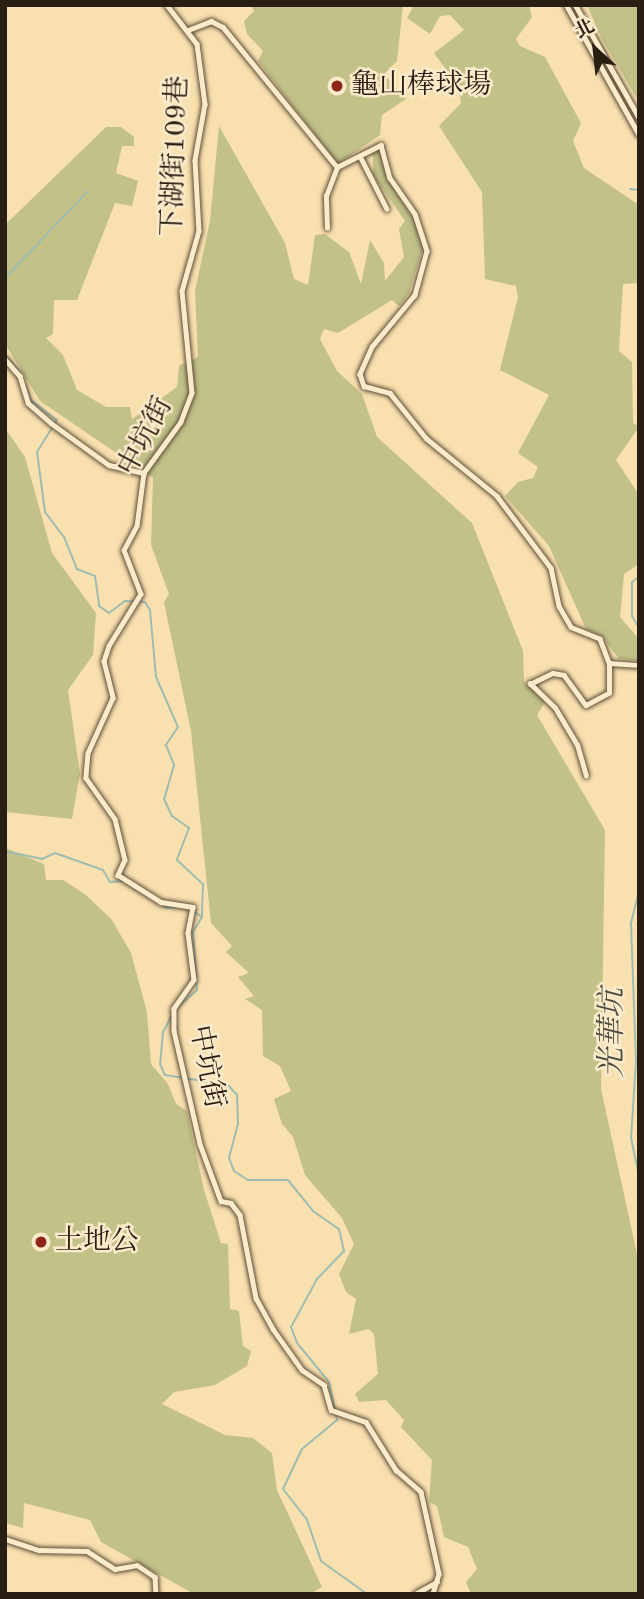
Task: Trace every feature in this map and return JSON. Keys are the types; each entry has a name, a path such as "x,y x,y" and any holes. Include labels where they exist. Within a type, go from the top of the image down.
{"main road":[{"path":"566,5 570,19 639,135"},
{"path":"575,5 639,118"},
{"path":"570,19 581,14"}],"street":[{"name":"下湖街109巷","path":"167,5 197,44 205,104 195,160 199,231 184,277 184,317"},
{"path":"188,30 211,22 223,27 337,167"},
{"path":"327,228 326,196 337,167 381,145 390,178 415,214 427,251 415,295 372,346 360,374 364,386 390,393 426,438 497,496 538,544 571,627 600,639 609,663 608,693 596,703 586,705 564,675 553,673 530,684 555,708 577,746 586,776"},
{"path":"360,156 387,209"},
{"name":"中坑街","path":"184,317 192,393 181,422 144,473 137,526 124,550 141,594 131,607 104,662 113,698 88,753 86,778 115,819 125,860 118,875 161,902 186,902 195,912 188,933 194,980 174,1012 175,1037 187,1072 200,1144 221,1202 231,1203 240,1215 256,1298 302,1370 324,1385 331,1410 341,1417 366,1422 396,1470 421,1492 438,1582"},
{"path":"5,359 20,376 27,403 51,423 58,425 109,465 144,473"},
{"path":"609,663 639,665"},
{"path":"5,1539 39,1550 87,1551 115,1569 136,1565 155,1577 156,1594"},
{"path":"415,1594 438,1582"},
{"path":"433,1594 438,1582"}],"green space":[{"name":"龜山棒球場","path":"251,5 403,5 397,61 384,74 406,99 382,115 380,135 338,164 258,61 263,51 247,34 244,21 254,11"},
{"path":"414,5 529,5 532,17 516,39 520,46 545,57 581,123 573,141 584,168 639,205 639,283 623,284 619,351 632,362 633,423 639,427 616,460 639,495 639,564 624,574 620,617 639,639 639,661 619,659 602,636 586,629 549,546 505,496 518,482 533,478 538,467 518,453 549,395 500,370 518,297 516,286 485,279 482,192 439,126 461,103 458,86 434,53 464,30 450,15 440,16 430,34 407,18"},
{"path":"587,5 639,5 639,102 602,39"},
{"path":"219,126 285,243 294,279 308,285 315,235 325,234 349,252 361,284 370,240 384,263 385,281 404,257 399,229 405,221 373,175 373,156 365,153 378,146 383,152 389,180 417,225 423,247 409,294 399,306 392,300 338,333 324,329 320,339 337,371 362,394 377,437 472,523 523,651 524,681 545,702 537,715 605,830 601,1089 639,1263 639,1594 471,1594 466,1582 477,1569 468,1547 444,1537 437,1506 429,1502 432,1460 401,1427 404,1420 386,1400 359,1402 355,1394 378,1374 374,1334 369,1329 349,1334 356,1299 346,1292 339,1274 354,1244 342,1218 305,1175 293,1137 282,1124 274,1099 291,1091 280,1066 263,1056 262,1010 245,999 254,996 238,977 249,973 226,952 232,946 211,923 191,731 164,602 169,594 151,545 153,478 40,401 5,344 5,225 106,127 121,127 134,137 134,146 122,146 116,173 138,181 132,206 115,203 77,300 54,300 53,334 46,338 63,355 77,390 106,407 130,407 132,419 177,387 179,366 198,357 195,291 210,221"},
{"path":"5,428 25,457 52,553 96,613 93,655 68,690 80,774 72,819 5,812"},
{"path":"5,848 44,864 46,880 63,880 86,895 112,920 131,953 147,1012 151,1064 168,1084 176,1104 187,1111 204,1190 221,1243 228,1244 230,1309 239,1311 243,1346 251,1351 247,1366 215,1385 174,1392 162,1404 225,1435 253,1438 272,1453 277,1490 322,1587 310,1594 194,1594 101,1542 90,1520 24,1503 23,1528 5,1523"}],"waterway":[{"path":"630,189 639,190"},
{"path":"5,278 87,192"},
{"path":"5,355 20,373"},
{"path":"25,385 31,400 57,420 37,452 45,512 64,537 77,569 95,576 99,606 109,613 125,601 145,602 150,610 156,677 178,727 166,745 174,765 164,799 172,816 189,828 177,860 203,884 202,917 193,932 197,990 178,1007"},
{"name":"光華坑","path":"639,577 632,582 632,616 639,628"},
{"path":"5,851 42,859 55,853 103,870 110,882 124,881"},
{"path":"134,888 166,908 179,907"},
{"name":"光華坑","path":"639,891 631,924 636,1061 631,1138 639,1175"},
{"path":"193,911 202,917"},
{"path":"171,1017 163,1032 160,1064 165,1075 228,1085 237,1095 238,1124 229,1158 234,1171 248,1180 288,1180 313,1211 339,1229 344,1251 317,1279 291,1327 297,1343 329,1382 337,1420 302,1449 283,1489 307,1520 321,1561 367,1594"}],"place":[{"name":"龜山棒球場","path":"337,86"},
{"name":"土地公","path":"41,1242"}]}
